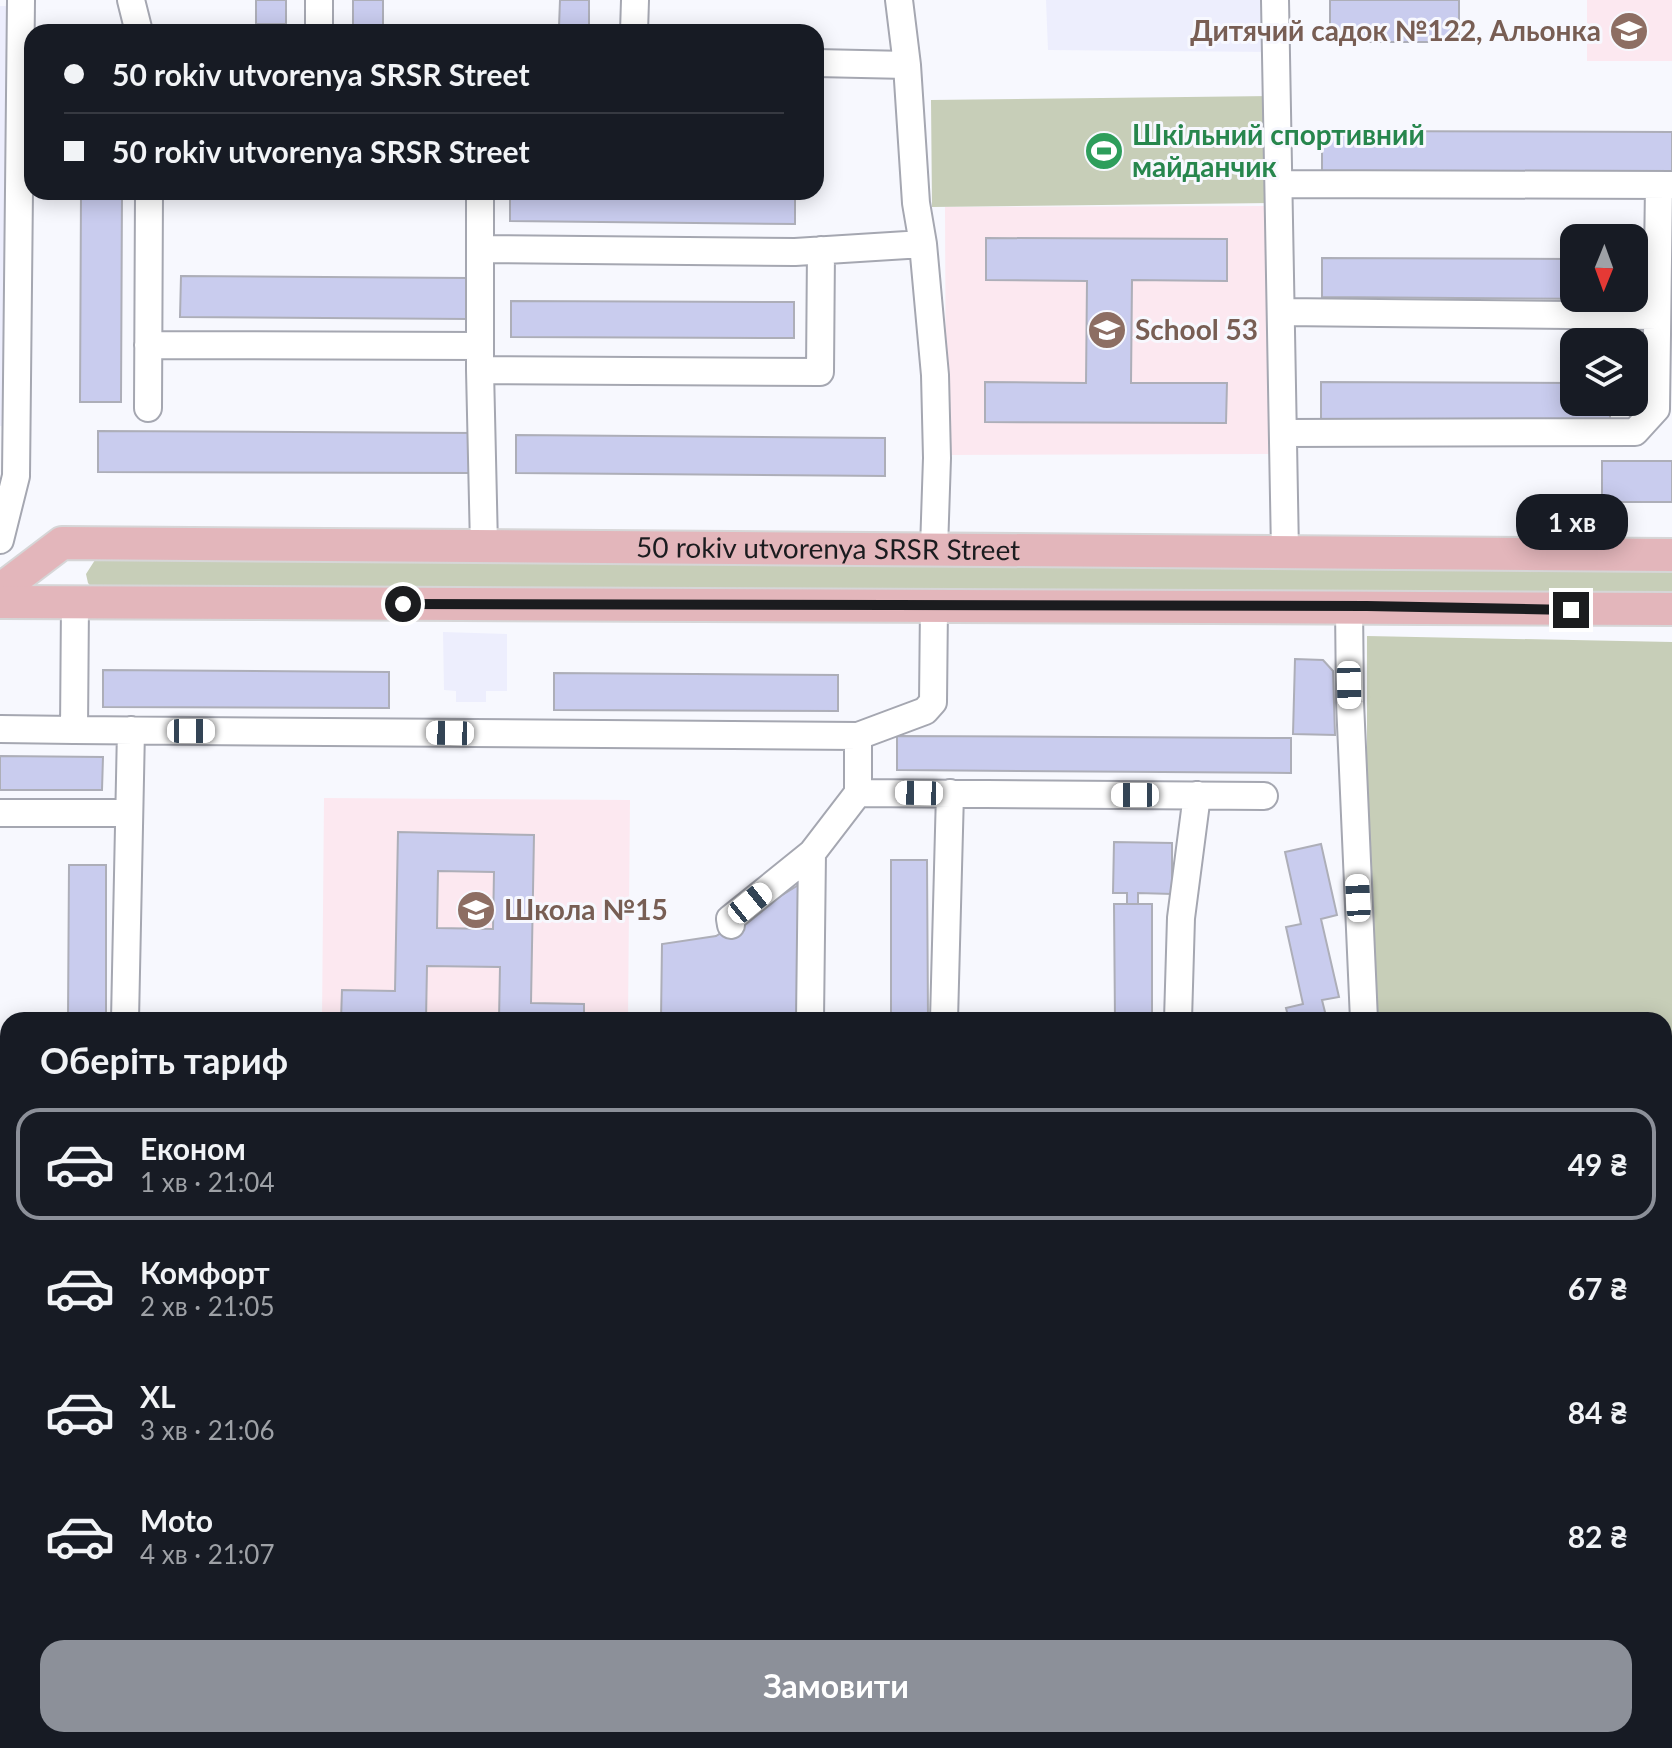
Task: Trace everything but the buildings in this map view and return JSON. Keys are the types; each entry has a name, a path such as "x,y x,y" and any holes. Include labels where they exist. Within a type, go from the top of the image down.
{"main road":[{"name":"50 rokiv utvorenya SRSR Street","path":"0,590 62,543 1672,555"},
{"name":"50 rokiv utvorenya SRSR Street","path":"0,602 1672,609"}],"street":[{"path":"0,540 16,476 21,0"},
{"path":"131,0 137,24"},
{"path":"319,0 319,24"},
{"path":"634,24 635,0"},
{"path":"899,0 907,65 916,203 923,244 935,375 937,458 934,549"},
{"path":"1275,0 1285,552"},
{"path":"824,63 907,65"},
{"path":"1280,184 1666,185 1657,316 1656,409 1635,432 1284,433"},
{"path":"148,408 149,200"},
{"path":"480,200 484,546"},
{"path":"480,249 795,252 923,244"},
{"path":"148,345 820,372 821,250"},
{"path":"1282,312 1657,316"},
{"path":"74,730 75,602"},
{"path":"0,729 858,736 925,711 933,702 934,605"},
{"path":"1349,606 1350,702 1364,1012"},
{"path":"125,1012 131,730"},
{"path":"731,925 730,919 812,853 858,793 858,736"},
{"path":"858,793 1264,796"},
{"path":"944,1012 950,793"},
{"path":"1178,1012 1181,918 1197,795"},
{"path":"0,813 129,813"},
{"path":"810,1012 812,853"}],"shaded area":[{"path":"1046,0 1284,0 1278,52 1048,50"},
{"name":"Дитячий садок №122, Альонка","path":"1587,0 1672,0 1672,61 1587,61"},
{"path":"0,6 11,6 9,426 0,426"},
{"name":"School 53","path":"1268,206 1269,454 946,455 945,207"},
{"path":"443,632 507,634 507,691 486,691 486,702 456,702 456,691 444,690"},
{"name":"Школа №15","path":"324,798 630,800 628,1012 322,1012"}],"green space":[{"name":"Шкільний спортивний майданчик","path":"1275,96 1277,203 932,207 931,100"},
{"path":"95,560 1672,565 1672,596 94,590 86,574"},
{"path":"1367,636 1672,642 1672,1012 1367,1012"}],"place":[{"name":"Дитячий садок №122, Альонка","path":"1629,31"},
{"name":"Шкільний спортивний майданчик","path":"1104,151"},
{"name":"School 53","path":"1107,330"},
{"name":"Школа №15","path":"476,910"}],"route":[{"path":"403,604 1367,606 1571,610"}]}
